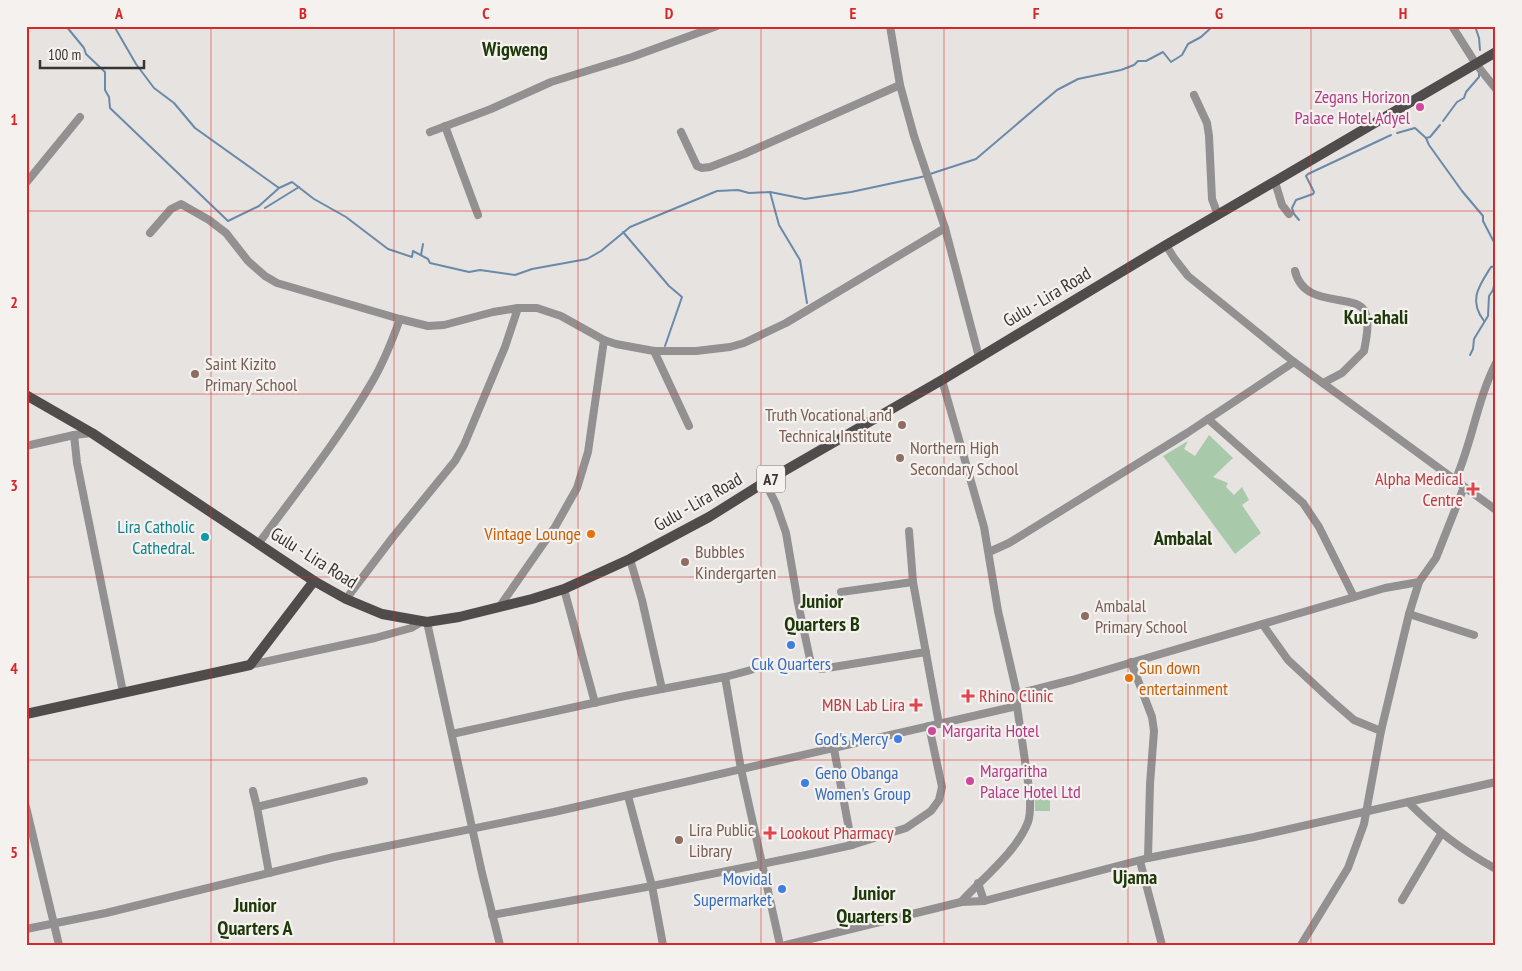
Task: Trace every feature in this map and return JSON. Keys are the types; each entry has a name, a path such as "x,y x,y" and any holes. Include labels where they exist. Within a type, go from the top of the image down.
{"main road":[{"name":"Gulu - Lira Road","path":"26,394 92,433 260,543 314,581 346,599 382,614 425,622 458,617 564,589 630,559 709,517 1166,245 1496,52"},
{"path":"26,714 250,665 314,581"}],"street":[{"path":"430,132 551,82 703,29 718,26"},
{"path":"890,26 900,85 914,136 945,228 980,357"},
{"path":"1452,26 1476,64 1496,89"},
{"path":"681,132 697,166 702,168 710,167 744,154 900,85"},
{"path":"1194,95 1207,123 1212,199 1218,215"},
{"path":"26,184 80,117"},
{"path":"445,126 478,215"},
{"path":"1275,182 1287,212"},
{"path":"150,233 171,209 181,204 209,220 226,233 248,261 276,283 400,319 428,326 444,326 493,312 518,308 537,308 548,310 604,340 654,351 706,351 744,343 786,323 945,228"},
{"path":"1166,245 1188,276 1294,362 1496,510"},
{"path":"1295,271 1296,277 1302,286 1321,298 1359,306 1365,311 1367,320 1364,351 1342,373 1323,383"},
{"path":"346,599 392,537 455,461 464,445 505,347 518,308"},
{"path":"260,543 326,454 372,382 385,358 400,319"},
{"path":"500,606 555,526 577,488 588,452 604,340"},
{"path":"654,351 689,426"},
{"path":"989,552 1008,543 1090,494 1294,362"},
{"path":"1455,481 1467,452 1490,373 1496,363"},
{"path":"942,380 976,496 989,552 998,611 1017,694 1017,706 1030,790 1028,822 1022,834 1012,848 960,902"},
{"path":"1208,419 1303,503 1319,527 1354,597"},
{"path":"26,446 74,435 92,433"},
{"path":"74,435 78,472 123,692"},
{"path":"765,482 776,504 786,533 811,664 821,669 926,652"},
{"path":"1301,945 1348,868 1360,839 1368,810 1381,731 1409,614 1419,582 1436,558 1464,487"},
{"path":"909,531 913,582 939,724"},
{"path":"630,559 642,600 662,689"},
{"path":"841,592 913,582"},
{"path":"1017,694 1263,625 1385,588 1419,582"},
{"path":"564,589 595,703"},
{"path":"1409,614 1474,635"},
{"path":"250,665 375,638 425,622 500,945"},
{"path":"1263,625 1288,660 1331,700 1354,720 1381,731"},
{"path":"1131,662 1152,717 1154,731 1144,860 1162,945"},
{"path":"452,734 751,670"},
{"path":"725,677 741,769 780,945"},
{"path":"26,929 106,913 334,857 472,830 628,796 1017,706"},
{"path":"492,915 762,864 852,845 906,828 926,816 935,806 939,800 942,787 929,726"},
{"path":"834,749 852,845"},
{"path":"257,807 364,781"},
{"path":"786,945 960,902 984,901 1144,860 1496,782"},
{"path":"253,791 269,873"},
{"path":"628,796 652,886 663,945"},
{"path":"1408,802 1441,834 1479,860 1496,869"},
{"path":"26,808 59,945"},
{"path":"1402,900 1441,834"},
{"path":"978,883 984,901"}],"green space":[{"path":"1209,435 1233,458 1213,477 1228,483 1226,487 1234,495 1242,487 1249,500 1242,505 1261,533 1235,554 1163,456 1188,441 1184,449 1195,456"},
{"path":"1035,796 1050,796 1050,811 1035,811"}],"waterway":[{"path":"66,26 84,48 86,54 105,72 105,90 109,97 110,108 228,221 259,206 279,188"},
{"path":"114,26 136,64 154,88 174,103 195,128 279,188 292,182 314,199 346,217 388,249 412,257 413,251 428,259 430,263 469,272 480,270 515,275 532,269 587,259 601,251 630,227 717,191 770,192 805,199 851,192 926,176"},
{"path":"930,174 976,159 1057,90 1078,79 1121,70 1134,65 1138,61 1146,61 1163,52 1171,62 1182,55 1188,44 1201,37 1213,26"},
{"path":"1475,26 1480,50"},
{"path":"1443,121 1457,102 1464,98 1466,92 1479,77 1479,73"},
{"path":"1397,133 1415,128 1426,138 1430,137 1440,125"},
{"path":"1299,220 1292,208 1296,200 1314,192 1306,176 1308,174 1391,135"},
{"path":"1426,138 1462,191 1483,216 1483,221 1496,246"},
{"path":"265,208 299,187"},
{"path":"770,192 779,225 800,260 807,303"},
{"path":"623,232 669,286 682,297 665,346"},
{"path":"421,255 423,244"},
{"path":"1484,321 1477,306 1477,293 1491,267 1496,266"},
{"path":"1470,355 1474,339 1488,316 1489,296 1493,290 1496,277"}],"place":[{"name":"Zegans Horizon Palace Hotel Adyel","path":"1420,107"},
{"name":"Saint Kizito Primary School","path":"195,374"},
{"name":"Truth Vocational and Technical Institute","path":"902,425"},
{"name":"Northern High Secondary School","path":"900,458"},
{"name":"Alpha Medical Centre","path":"1473,489"},
{"name":"Vintage Lounge","path":"591,534"},
{"name":"Lira Catholic Cathedral.","path":"205,537"},
{"name":"Bubbles Kindergarten","path":"685,562"},
{"name":"Ambalal Primary School","path":"1085,616"},
{"name":"Cuk Quarters","path":"791,645"},
{"name":"Sun down entertainment","path":"1129,678"},
{"name":"Rhino Clinic","path":"968,696"},
{"name":"MBN Lab Lira","path":"916,705"},
{"name":"Margarita Hotel","path":"932,731"},
{"name":"God's Mercy","path":"898,739"},
{"name":"Margaritha Palace Hotel Ltd","path":"970,781"},
{"name":"Geno Obanga Women's Group","path":"805,783"},
{"name":"Lookout Pharmacy","path":"770,833"},
{"name":"Lira Public Library","path":"679,840"},
{"name":"Movidal Supermarket","path":"782,889"}],"district":[{"name":"Wigweng","path":"515,49"},
{"name":"Kul-ahali","path":"1376,317"},
{"name":"Ambalal","path":"1183,538"},
{"name":"Junior Quarters B","path":"822,612"},
{"name":"Ujama","path":"1135,877"},
{"name":"Junior Quarters B","path":"874,904"},
{"name":"Junior Quarters A","path":"255,916"}]}
